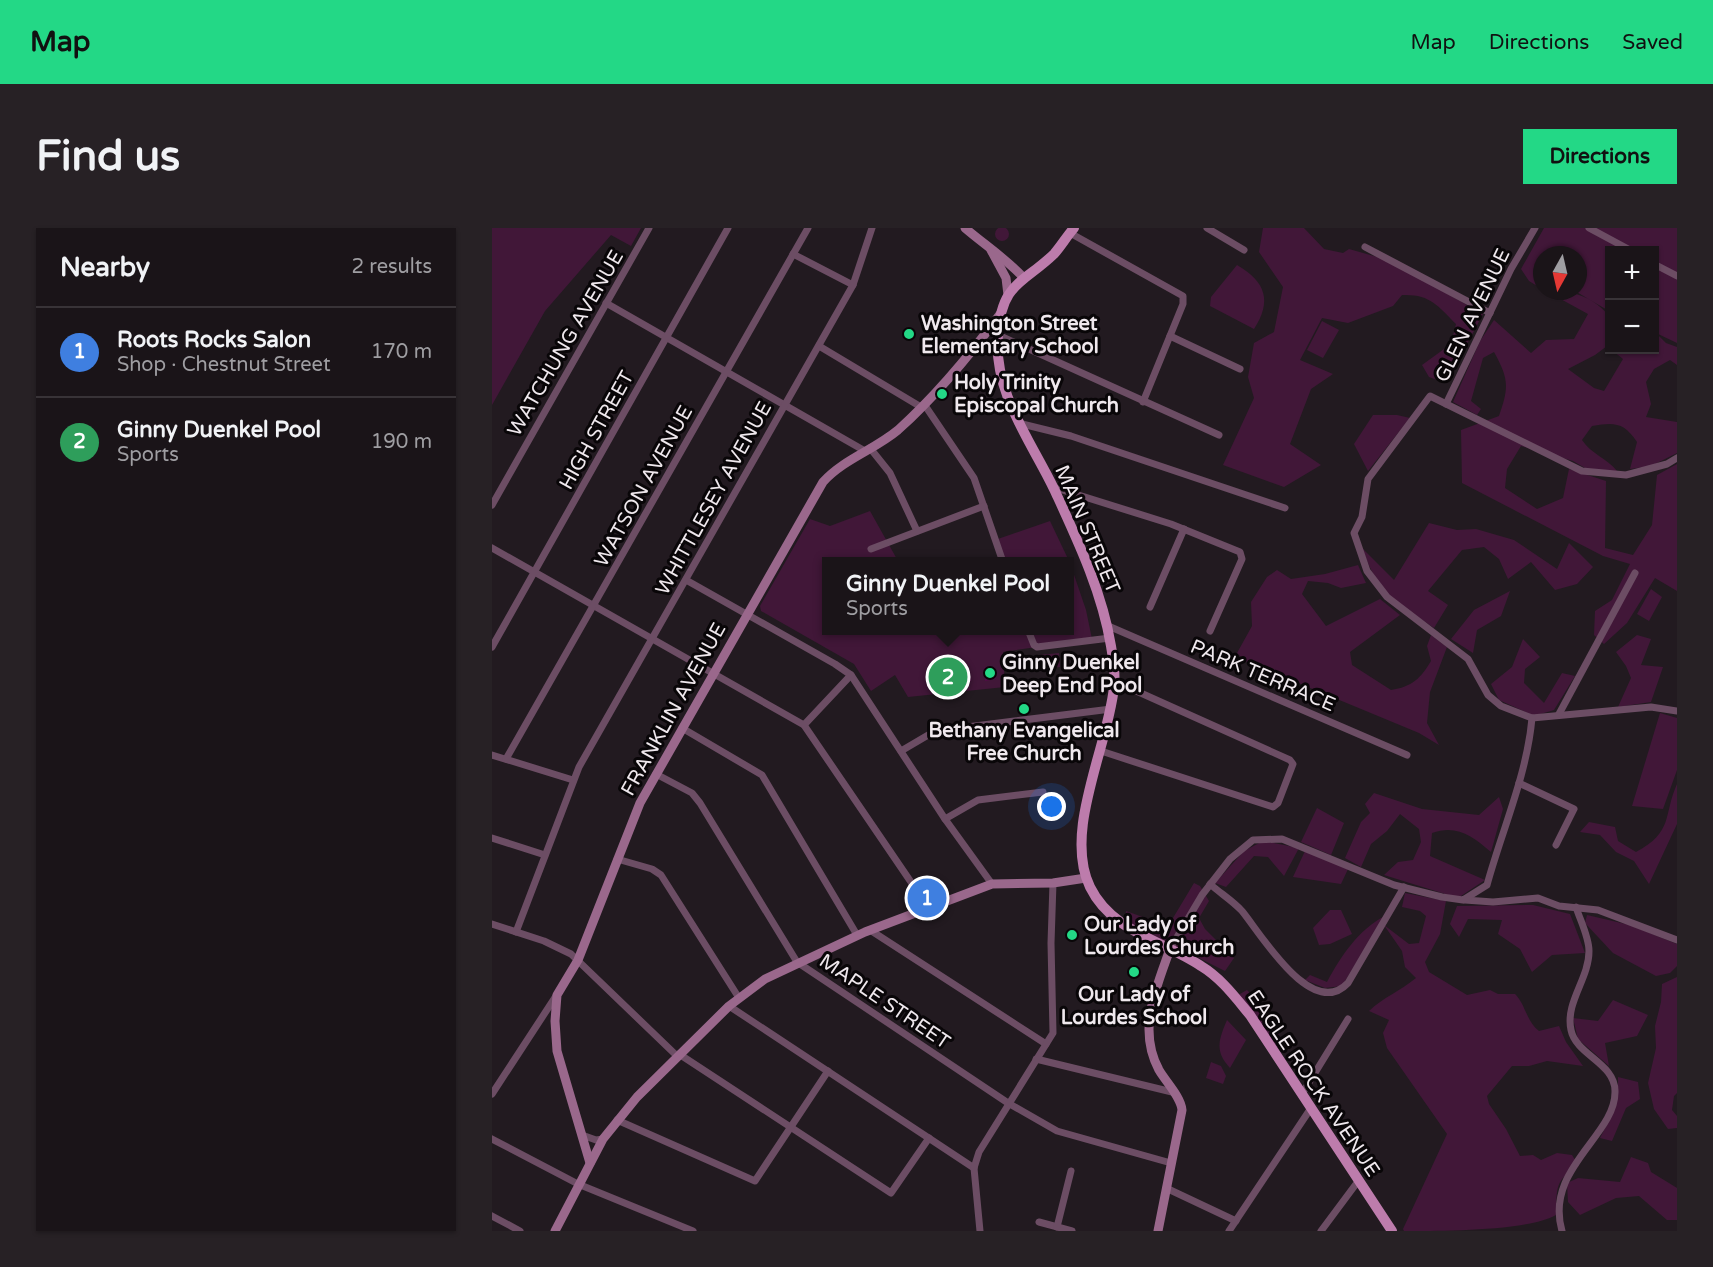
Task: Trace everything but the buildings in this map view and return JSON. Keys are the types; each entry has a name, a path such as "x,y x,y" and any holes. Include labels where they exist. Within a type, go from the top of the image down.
{"main road":[{"name":"MAIN STREET","path":"1072,230 1054,253 1023,277 1008,295 1002,311 998,339 1004,388 1018,423 1053,488 1089,567 1110,638 1114,681 1111,709 1081,835 1086,878"},
{"name":"EAGLE ROCK AVENUE","path":"1086,878 1100,903 1115,919 1200,965 1228,988 1250,1015 1392,1231"}],"street":[{"name":"WATCHUNG AVENUE","path":"492,505 649,228"},
{"name":"HIGH STREET","path":"492,647 728,228"},
{"name":"WATSON AVENUE","path":"507,759 808,228"},
{"name":"WHITTLESEY AVENUE","path":"516,932 573,780 853,285 872,228"},
{"path":"965,228 991,250 1001,254 1023,277"},
{"path":"1207,228 1244,250"},
{"name":"GLEN AVENUE","path":"1535,228 1511,269 1446,404 1430,396 1368,479 1362,518 1354,533 1359,555 1376,585 1387,597 1468,659 1488,695 1501,706 1532,718 1651,707 1677,711"},
{"path":"1589,228 1623,246"},
{"path":"1072,230 1183,296 1184,304 1143,402"},
{"path":"1365,247 1490,313"},
{"path":"991,250 1006,278 1008,295"},
{"path":"793,254 853,285"},
{"path":"1659,267 1677,276"},
{"path":"606,303 867,450 890,473 917,531"},
{"name":"FRANKLIN AVENUE","path":"590,1163 557,1051 555,1021 557,995 578,960 640,803 823,482 835,469 897,430 979,345 1002,311"},
{"path":"1170,336 1240,369"},
{"path":"979,345 998,339 1219,435"},
{"path":"819,346 922,406 974,478 1002,557"},
{"path":"1446,404 1582,471 1626,475 1667,464 1677,458"},
{"path":"1018,423 1071,436 1285,508"},
{"path":"1053,488 1184,529 1240,552 1242,555 1210,631"},
{"path":"871,549 984,506"},
{"path":"1150,607 1184,529"},
{"path":"492,548 804,725 930,910"},
{"path":"1559,714 1635,573"},
{"path":"686,580 851,675 945,819 992,884"},
{"name":"PARK TERRACE","path":"1106,625 1407,755"},
{"path":"1030,635 1037,647 1110,638"},
{"path":"804,725 851,675"},
{"path":"1101,751 1273,807 1278,803 1293,764 1290,760 1114,681"},
{"path":"901,751 935,731 1111,709"},
{"path":"1462,900 1487,885 1519,783 1530,742 1532,718"},
{"path":"682,728 762,775 857,936"},
{"path":"492,755 573,780"},
{"name":"MAPLE STREET","path":"656,774 692,793 696,798 797,962 1008,1103 1058,1131 1172,1162"},
{"path":"1519,783 1574,809 1556,846"},
{"path":"945,819 978,800 1043,792"},
{"path":"492,838 545,855"},
{"path":"1158,1231 1182,1110 1181,1102 1172,1092 1153,1058 1148,1039 1152,1001 1170,949 1210,884 1242,847 1253,840 1282,839 1302,845 1404,887 1462,900 1493,902 1538,898 1559,906 1598,910 1677,940"},
{"path":"617,859 652,869 661,875 739,998"},
{"path":"555,1231 603,1139 617,1120 678,1055 729,1006 765,979 797,962 870,930 930,910 992,884 1053,883 1086,878"},
{"path":"980,1231 974,1168 979,1152 1052,1037 1053,883"},
{"path":"1210,884 1240,909 1293,977 1327,992 1342,989 1348,983 1404,887"},
{"path":"1562,1231 1559,1221 1565,1183 1572,1166 1612,1108 1616,1091 1613,1080 1606,1070 1575,1041 1571,1033 1572,1005 1585,974 1589,951 1576,907"},
{"path":"492,924 560,948 578,960 678,1055 891,1193 929,1138"},
{"path":"870,930 1046,1044"},
{"path":"492,1094 557,995"},
{"path":"729,1006 974,1168"},
{"path":"1302,1094 1348,1019"},
{"path":"1036,1059 1172,1092"},
{"path":"617,1120 755,1181 828,1071"},
{"path":"1229,1231 1311,1108"},
{"path":"582,1135 596,1140 603,1139"},
{"path":"492,1139 578,1184 693,1231"},
{"path":"1057,1227 1071,1171"},
{"path":"1321,1231 1359,1180"},
{"path":"1166,1188 1236,1221"},
{"path":"492,1216 519,1231"},
{"path":"1039,1222 1072,1231"}],"shaded area":[{"path":"1002,227 1007,229 1009,234 1007,239 1002,241 997,239 995,234 997,229"},
{"path":"492,228 641,228 631,246 611,235 545,311 492,405"},
{"path":"1263,228 1304,228 1324,249 1343,253 1349,249 1388,260 1483,314 1446,383 1429,377 1422,365 1451,344 1456,324 1432,302 1420,296 1402,295 1393,306 1348,323 1322,318 1300,360 1333,374 1311,389 1290,444 1321,465 1284,487 1223,465 1254,398 1248,377 1254,343 1274,332 1283,287 1259,252"},
{"path":"1544,228 1677,228 1677,343 1659,334 1659,246 1605,246 1605,309 1587,298 1587,246 1534,246"},
{"path":"1533,248 1533,283 1521,269"},
{"path":"1237,265 1254,278 1263,293 1263,310 1254,329 1210,306 1211,297"},
{"path":"1587,299 1605,312 1605,348 1568,369 1594,388 1604,391 1623,359 1617,354 1659,354 1659,336 1666,343 1677,347 1677,365 1670,360 1654,369 1646,382 1651,404 1646,417 1677,422 1677,453 1651,466 1630,469 1637,442 1628,430 1612,424 1592,426 1582,440 1617,471 1590,471 1573,461 1521,446 1507,469 1505,488 1537,509 1563,498 1569,469 1606,481 1605,548 1633,555 1652,525 1657,475 1677,464 1677,591 1655,578 1627,623 1604,644 1594,635 1595,611 1612,600 1630,564 1603,556 1462,483 1461,430 1499,416 1505,398 1505,376 1494,352 1483,358 1471,401 1481,409 1477,415 1453,402 1480,341 1494,320 1531,353 1546,340 1574,339 1588,314 1562,300"},
{"path":"1322,321 1339,330 1323,358 1307,350"},
{"path":"1373,415 1397,415 1410,418 1368,471 1354,444"},
{"path":"870,511 896,557 822,557 822,635 1074,635 1074,575 1086,610 1092,639 1003,652 1005,687 908,697 895,675 871,691 854,664 761,611 760,606 810,519 830,526"},
{"path":"1050,521 1067,557 1001,557 995,540"},
{"path":"1429,523 1457,530 1476,529 1514,540 1557,569 1569,543 1593,567 1577,584 1555,590 1531,562 1508,579 1499,559 1484,547 1462,550 1428,591 1448,605 1434,628 1389,596 1375,577 1362,548 1394,580"},
{"path":"1358,565 1366,583 1341,588 1328,583 1308,581 1302,594 1326,626 1380,599 1400,615 1350,652 1352,665 1391,690 1415,681 1431,661 1427,646 1431,635 1447,647 1430,692 1427,723 1439,745 1419,733 1245,661 1237,653 1252,626 1251,602 1267,577 1277,570 1291,579 1325,574"},
{"path":"1651,589 1662,597 1649,621 1637,614"},
{"path":"1510,591 1501,616 1477,630 1473,653 1451,639 1474,610"},
{"path":"1637,635 1651,639 1641,665 1663,667 1651,702 1618,707 1631,678 1616,652"},
{"path":"1523,639 1540,657 1525,669 1524,683 1544,703 1562,673 1575,676 1554,710 1534,716 1499,700 1491,684 1512,667"},
{"path":"1059,653 1060,667 1041,669 1039,655"},
{"path":"952,662 954,672 969,670 971,681 927,686 926,673 942,672 942,663"},
{"name":"Ginny Duenkel Deep End Pool","path":"984,667 995,667 996,679 985,681"},
{"path":"1660,713 1677,718 1677,770 1663,809 1632,806"},
{"path":"1677,784 1677,824 1649,884 1634,861 1616,852 1600,835 1580,832 1589,822 1615,827 1618,841 1636,852 1648,845 1662,830"},
{"path":"1374,793 1422,809 1479,815 1499,797 1503,809 1491,852 1464,833 1449,830 1432,833 1430,856 1485,880 1458,898 1384,875 1398,862 1413,860 1421,842 1419,829 1400,814 1387,831 1371,844 1361,867 1345,858 1361,822 1370,813 1365,804"},
{"path":"1317,808 1344,823 1331,855 1301,842"},
{"path":"1263,841 1299,848 1284,876 1268,857 1254,856 1226,887 1215,883 1244,851"},
{"path":"1305,851 1348,869 1341,884 1293,877"},
{"path":"1194,883 1200,886 1209,901 1199,918 1205,929 1234,958 1225,971 1125,921 1126,911 1165,925 1170,923"},
{"path":"1405,893 1446,901 1440,934 1425,962 1429,972 1467,995 1490,990 1498,994 1515,994 1531,1023 1539,1031 1559,1026 1566,1042 1583,1066 1547,1061 1529,1066 1512,1066 1487,1096 1489,1104 1506,1129 1520,1156 1533,1155 1541,1160 1557,1153 1572,1155 1579,1166 1565,1176 1558,1186 1556,1215 1543,1220 1506,1227 1440,1231 1404,1231 1403,1229 1447,1134 1387,1048 1383,1033 1389,1020 1369,1011 1416,978 1405,967 1402,951 1384,925 1409,944 1419,943 1426,916 1420,911 1402,907"},
{"path":"1533,905 1570,914 1585,953 1552,955 1532,972 1520,949 1498,934 1502,920 1468,919 1459,937 1450,924 1457,906"},
{"path":"1330,910 1341,910 1352,934 1330,944 1319,945 1313,928"},
{"path":"1587,915 1630,925 1677,944 1677,966 1670,973 1656,976 1613,953 1585,923"},
{"path":"1385,916 1342,986 1325,988 1305,980 1310,975 1327,982 1338,963 1359,936"},
{"path":"1677,977 1677,1093 1674,1096 1672,1110 1677,1116 1677,1128 1668,1129 1654,1109 1648,1083 1656,1048 1655,1026 1661,1002 1662,984"},
{"path":"1247,990 1280,1025 1278,1048 1238,995"},
{"path":"1613,1000 1648,1015 1637,1036 1605,1043 1609,1066 1578,1039 1573,1018 1598,1021"},
{"path":"1227,1020 1246,1040 1230,1068 1220,1050 1222,1033"},
{"path":"1211,1062 1221,1066 1226,1076 1223,1084 1206,1078"},
{"path":"1618,1077 1638,1082 1640,1099 1626,1108 1612,1141 1600,1138 1614,1109"},
{"path":"1631,1157 1648,1163 1651,1172 1677,1188 1677,1220 1667,1220 1639,1196 1616,1198 1580,1215 1568,1202 1567,1183 1578,1178 1620,1182"}],"place":[{"name":"Washington Street Elementary School","path":"909,334"},
{"name":"Holy Trinity Episcopal Church","path":"942,394"},
{"name":"Ginny Duenkel Deep End Pool","path":"990,673"},
{"name":"Ginny Duenkel Pool","path":"948,677"},
{"name":"Bethany Evangelical Free Church","path":"1024,709"},
{"name":"Roots Rocks Salon","path":"927,898"},
{"name":"Our Lady of Lourdes Church","path":"1072,935"},
{"name":"Our Lady of Lourdes School","path":"1134,972"}]}
